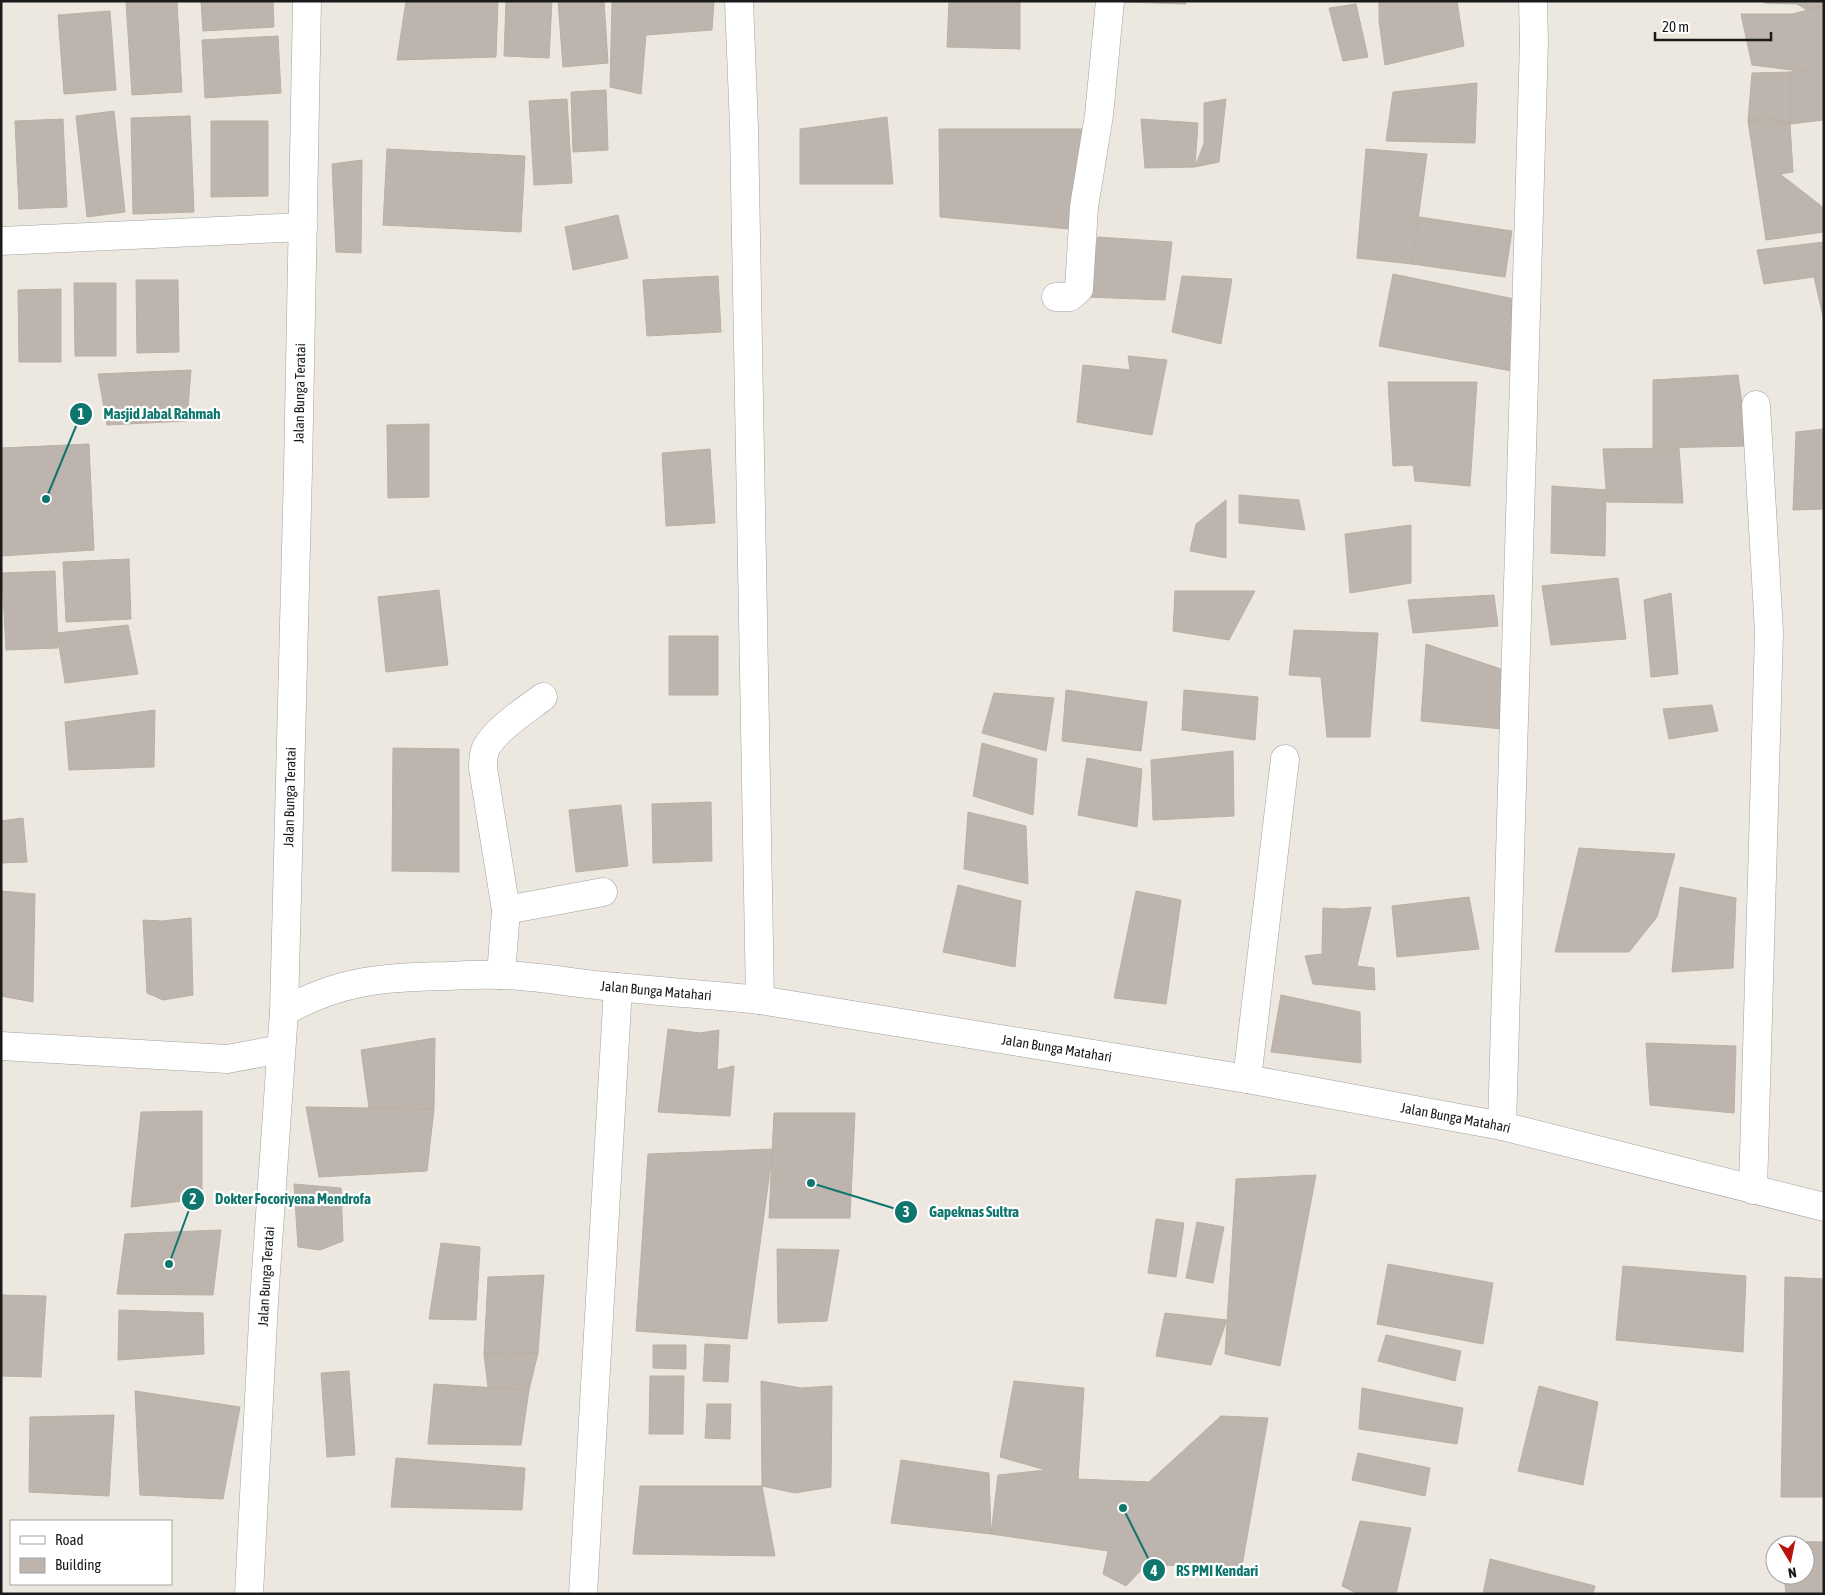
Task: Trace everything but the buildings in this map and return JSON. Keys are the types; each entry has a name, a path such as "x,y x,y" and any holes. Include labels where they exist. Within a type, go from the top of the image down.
{"street":[{"name":"Jalan Bunga Teratai","path":"248,1594 264,1301 284,1012 298,470 307,1"},
{"path":"739,1 744,137 760,1000"},
{"path":"1056,297 1070,297 1079,289 1084,206 1099,115 1110,1"},
{"path":"1502,1126 1529,238 1534,42 1533,1"},
{"path":"1,241 303,227"},
{"path":"1754,1190 1769,632 1756,405"},
{"path":"501,975 506,910 483,768 484,757 486,748 495,736 543,697"},
{"path":"1247,1079 1285,758"},
{"path":"506,910 603,892"},
{"name":"Jalan Bunga Matahari","path":"284,1012 304,1000 334,989 361,982 398,977 501,975 760,1000 1247,1079 1502,1126 1824,1207"},
{"path":"583,1594 618,987"},
{"path":"1,1046 227,1059 281,1049"}],"place":[{"name":"Masjid Jabal Rahmah","path":"46,499"},
{"name":"Gapeknas Sultra","path":"811,1183"},
{"name":"Dokter Focoriyena Mendrofa","path":"169,1264"},
{"name":"RS PMI Kendari","path":"1123,1508"}]}
